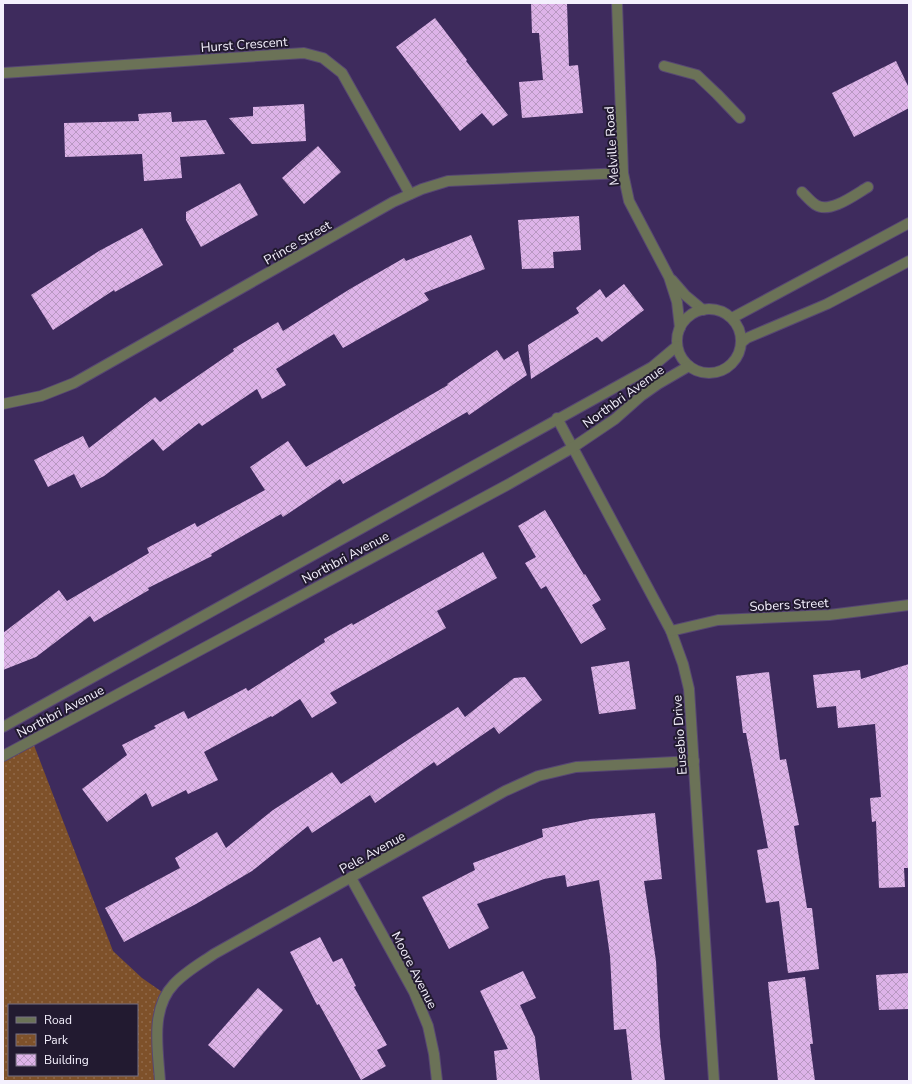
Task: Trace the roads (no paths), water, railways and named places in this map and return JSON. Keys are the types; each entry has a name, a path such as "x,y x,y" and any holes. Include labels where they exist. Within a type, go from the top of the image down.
{"street":[{"name":"Melville Road","path":"617,3 623,173 629,201 669,277 678,302 680,328"},
{"name":"Hurst Crescent","path":"3,74 304,53 323,58 342,73 410,194"},
{"path":"664,66 697,76 740,118"},
{"name":"Prince Street","path":"3,404 41,396 74,383 410,194 422,189 448,181 623,173"},
{"path":"802,192 817,206 828,208 840,204 868,187"},
{"path":"732,318 909,223"},
{"path":"741,343 747,338 827,304 909,261"},
{"name":"Melville Road","path":"669,277 685,295 703,310"},
{"path":"703,310 723,312 732,318 741,334 739,353 727,368 718,372 708,373 698,371 689,366 684,360 677,346 680,328 689,316 703,310"},
{"name":"Northbri Avenue","path":"3,727 557,418 652,367 677,346"},
{"name":"Northbri Avenue","path":"3,756 509,484 572,448 615,419 640,396 689,366"},
{"name":"Eusebio Drive","path":"557,418 671,632 683,664 689,689 714,1081"},
{"name":"Sobers Street","path":"671,632 718,620 829,615 909,605"},
{"name":"Pele Avenue","path":"160,1081 158,1036 161,1004 165,994 175,982 214,954 505,791 538,776 576,767 694,761"},
{"name":"Moore Avenue","path":"351,878 414,992 428,1026 434,1054 437,1081"}]}
